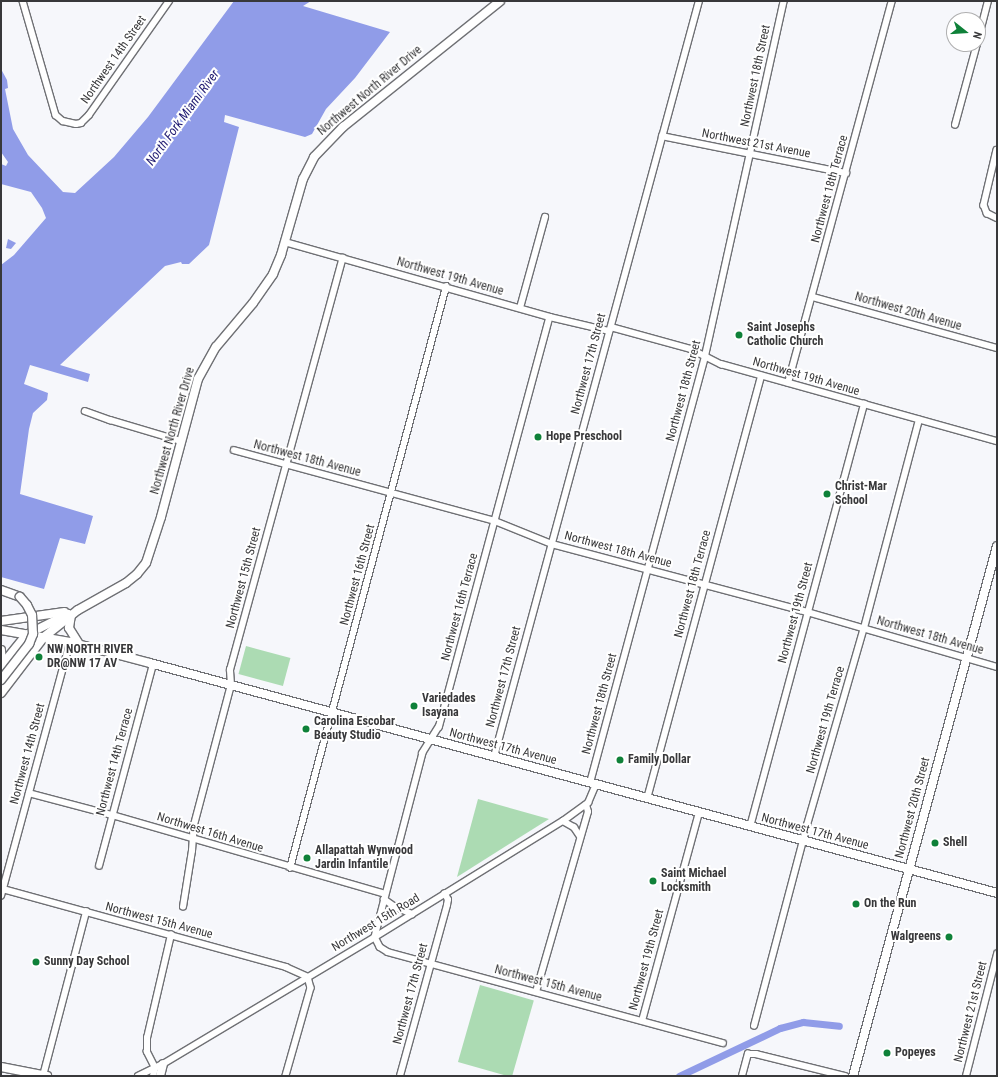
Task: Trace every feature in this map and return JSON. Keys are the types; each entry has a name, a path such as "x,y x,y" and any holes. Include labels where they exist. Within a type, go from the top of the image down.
{"main road":[{"name":"Northwest North River Drive","path":"1,693 44,637 78,610 114,590 142,569 148,558 158,528 197,383 205,364 216,347 264,289 273,274 285,242 304,176 310,163 322,147 352,119 500,1"},
{"name":"Northwest 20th Street","path":"853,1076 997,546"},
{"path":"1,590 20,597 31,612 34,624 33,634 29,644 1,680"},
{"name":"Northwest North River Drive","path":"1,665 26,635 53,620 78,610"},
{"path":"1,621 78,610"},
{"path":"71,615 69,628 80,644"},
{"name":"Northwest 17th Avenue","path":"1,630 80,644 804,842 997,893"},
{"path":"1,650 1,665"},
{"path":"160,1076 163,1064"},
{"path":"1,1067 45,1076"}],"street":[{"name":"Northwest 14th Street","path":"23,1 53,108 59,119 72,124 81,123 89,115 169,1"},
{"name":"Northwest 17th Street","path":"494,757 699,1"},
{"name":"Northwest 18th Street","path":"593,784 705,356 784,1"},
{"name":"Northwest 18th Terrace","path":"788,383 813,297 892,1"},
{"path":"985,12 988,1"},
{"path":"955,125 975,52"},
{"name":"Northwest 21st Avenue","path":"662,136 846,173"},
{"path":"997,150 984,200 987,213 997,218"},
{"path":"520,308 545,217"},
{"name":"Northwest 19th Avenue","path":"285,242 550,317 610,329 691,349 714,362 997,441"},
{"name":"Northwest 15th Street","path":"183,907 194,825 231,685 230,670 343,258"},
{"name":"Northwest 16th Street","path":"290,868 446,287"},
{"name":"Northwest 20th Avenue","path":"813,297 997,348"},
{"name":"Northwest 16th Terrace","path":"375,937 423,752 439,727 550,317"},
{"name":"Northwest 18th Terrace","path":"647,798 761,376"},
{"name":"Northwest 19th Street","path":"750,827 864,404"},
{"path":"85,411 181,441"},
{"name":"Northwest 19th Terrace","path":"754,1026 814,800 864,628 919,420"},
{"name":"Northwest 18th Avenue","path":"234,450 495,521 552,544 807,612 997,667"},
{"name":"Northwest 14th Street","path":"1,896 70,642"},
{"name":"Northwest 14th Terrace","path":"99,866 153,664"},
{"name":"Northwest 15th Road","path":"138,1076 163,1064 375,937 563,821 591,800 593,784"},
{"name":"Northwest 16th Avenue","path":"29,793 112,815 385,897"},
{"path":"536,992 588,812 586,805"},
{"name":"Northwest 19th Street","path":"642,1021 699,813"},
{"path":"563,821 574,827 580,836"},
{"name":"Northwest 15th Avenue","path":"3,889 286,967 308,977"},
{"name":"Northwest 17th Street","path":"400,1076 447,905 448,900 445,894"},
{"path":"385,897 394,906 412,914"},
{"path":"45,1076 86,912"},
{"path":"153,1076 155,1068 148,1052 147,1038 172,935"},
{"name":"Northwest 15th Avenue","path":"375,937 380,947 388,952 723,1043"},
{"name":"Northwest 21st Street","path":"966,1076 997,954"},
{"path":"286,1076 311,988 308,977"},
{"path":"742,1076 748,1054 756,1054 844,1076"}],"green space":[{"path":"246,646 290,658 283,686 238,674"},
{"path":"478,799 549,819 457,877"},
{"path":"480,985 534,1000 512,1076 507,1076 458,1062"}],"water":[{"name":"North Fork Miami River","path":"234,1 311,1 303,6 390,32 355,78 326,109 312,134 305,137 225,115 224,122 239,127 209,245 189,264 182,264 181,262 165,266 60,365 90,374 88,382 30,365 24,384 48,393 47,400 33,413 29,429 20,494 93,516 85,544 60,538 44,589 1,577 1,265 14,255 46,218 42,208 31,192 1,184 1,164 6,166 8,162 1,152 1,69 7,80 8,88 5,89 13,129 28,155 63,192 75,193 114,157 148,117"},
{"path":"8,239 16,243 11,249 6,248"}],"waterway":[{"path":"679,1076 780,1028 803,1022 839,1026"}],"place":[{"name":"Saint Josephs Catholic Church","path":"739,335"},
{"name":"Hope Preschool","path":"538,437"},
{"name":"Christ-Mar School","path":"827,494"},
{"name":"NW NORTH RIVER DR@NW 17 AV","path":"39,657"},
{"name":"Variedades Isayana","path":"414,706"},
{"name":"Carolina Escobar Beauty Studio","path":"306,729"},
{"name":"Family Dollar","path":"620,760"},
{"name":"Shell","path":"935,843"},
{"name":"Allapattah Wynwood Jardin Infantile","path":"307,858"},
{"name":"Saint Michael Locksmith","path":"653,881"},
{"name":"On the Run","path":"856,904"},
{"name":"Walgreens","path":"949,937"},
{"name":"Sunny Day School","path":"36,962"},
{"name":"Popeyes","path":"887,1053"}]}
